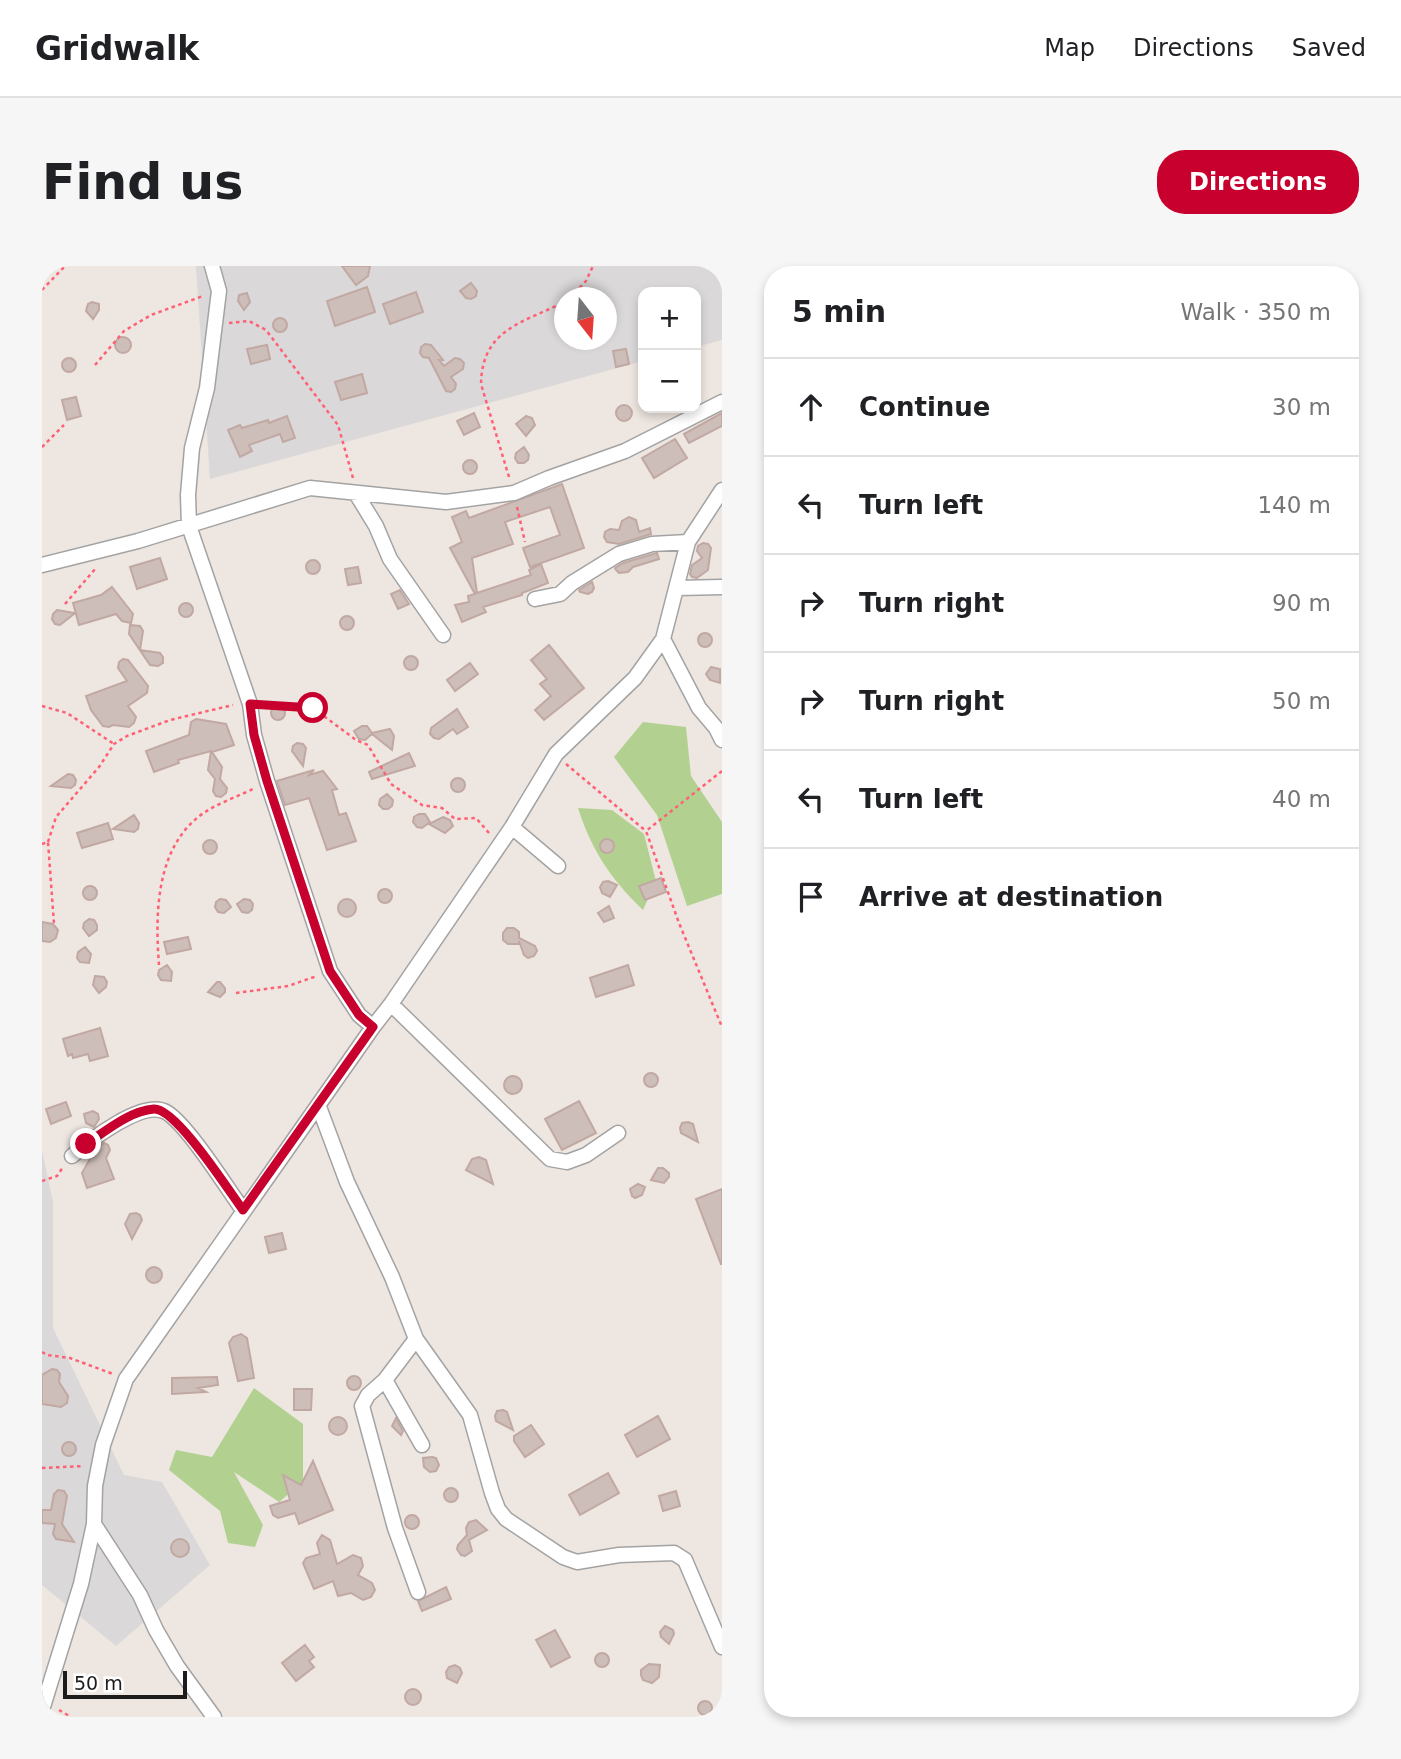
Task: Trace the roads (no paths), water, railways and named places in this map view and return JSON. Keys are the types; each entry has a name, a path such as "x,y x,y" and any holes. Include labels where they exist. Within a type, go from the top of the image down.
{"street":[{"path":"212,266 219,291 207,388 192,448 188,495 189,526 227,631 250,704 254,735 267,781 330,971 359,1015 373,1027"},
{"path":"42,565 189,526 310,488 357,495 446,502 514,493 625,451 722,401"},
{"path":"42,1710 72,1616 94,1524 95,1486 103,1446 125,1379 391,1004 512,827 556,754 635,678 663,639 688,542 722,490"},
{"path":"357,495 376,526 390,559 443,635"},
{"path":"535,599 560,594 572,583 619,554 652,544 688,542"},
{"path":"677,588 722,587"},
{"path":"663,639 699,708 716,727 722,740"},
{"path":"512,827 558,866"},
{"path":"391,1004 550,1159 567,1162 586,1155 618,1133"},
{"path":"319,1107 347,1182 392,1277 416,1339 470,1415 498,1509 506,1519 564,1558 577,1562 619,1555 674,1553 685,1560 722,1647"},
{"path":"72,1156 124,1119 155,1109 166,1112 184,1129 243,1210"},
{"path":"416,1339 385,1380 368,1395 362,1406 395,1528 418,1592"},
{"path":"385,1380 422,1445"},
{"path":"94,1524 140,1595 177,1666 214,1717"}]}
